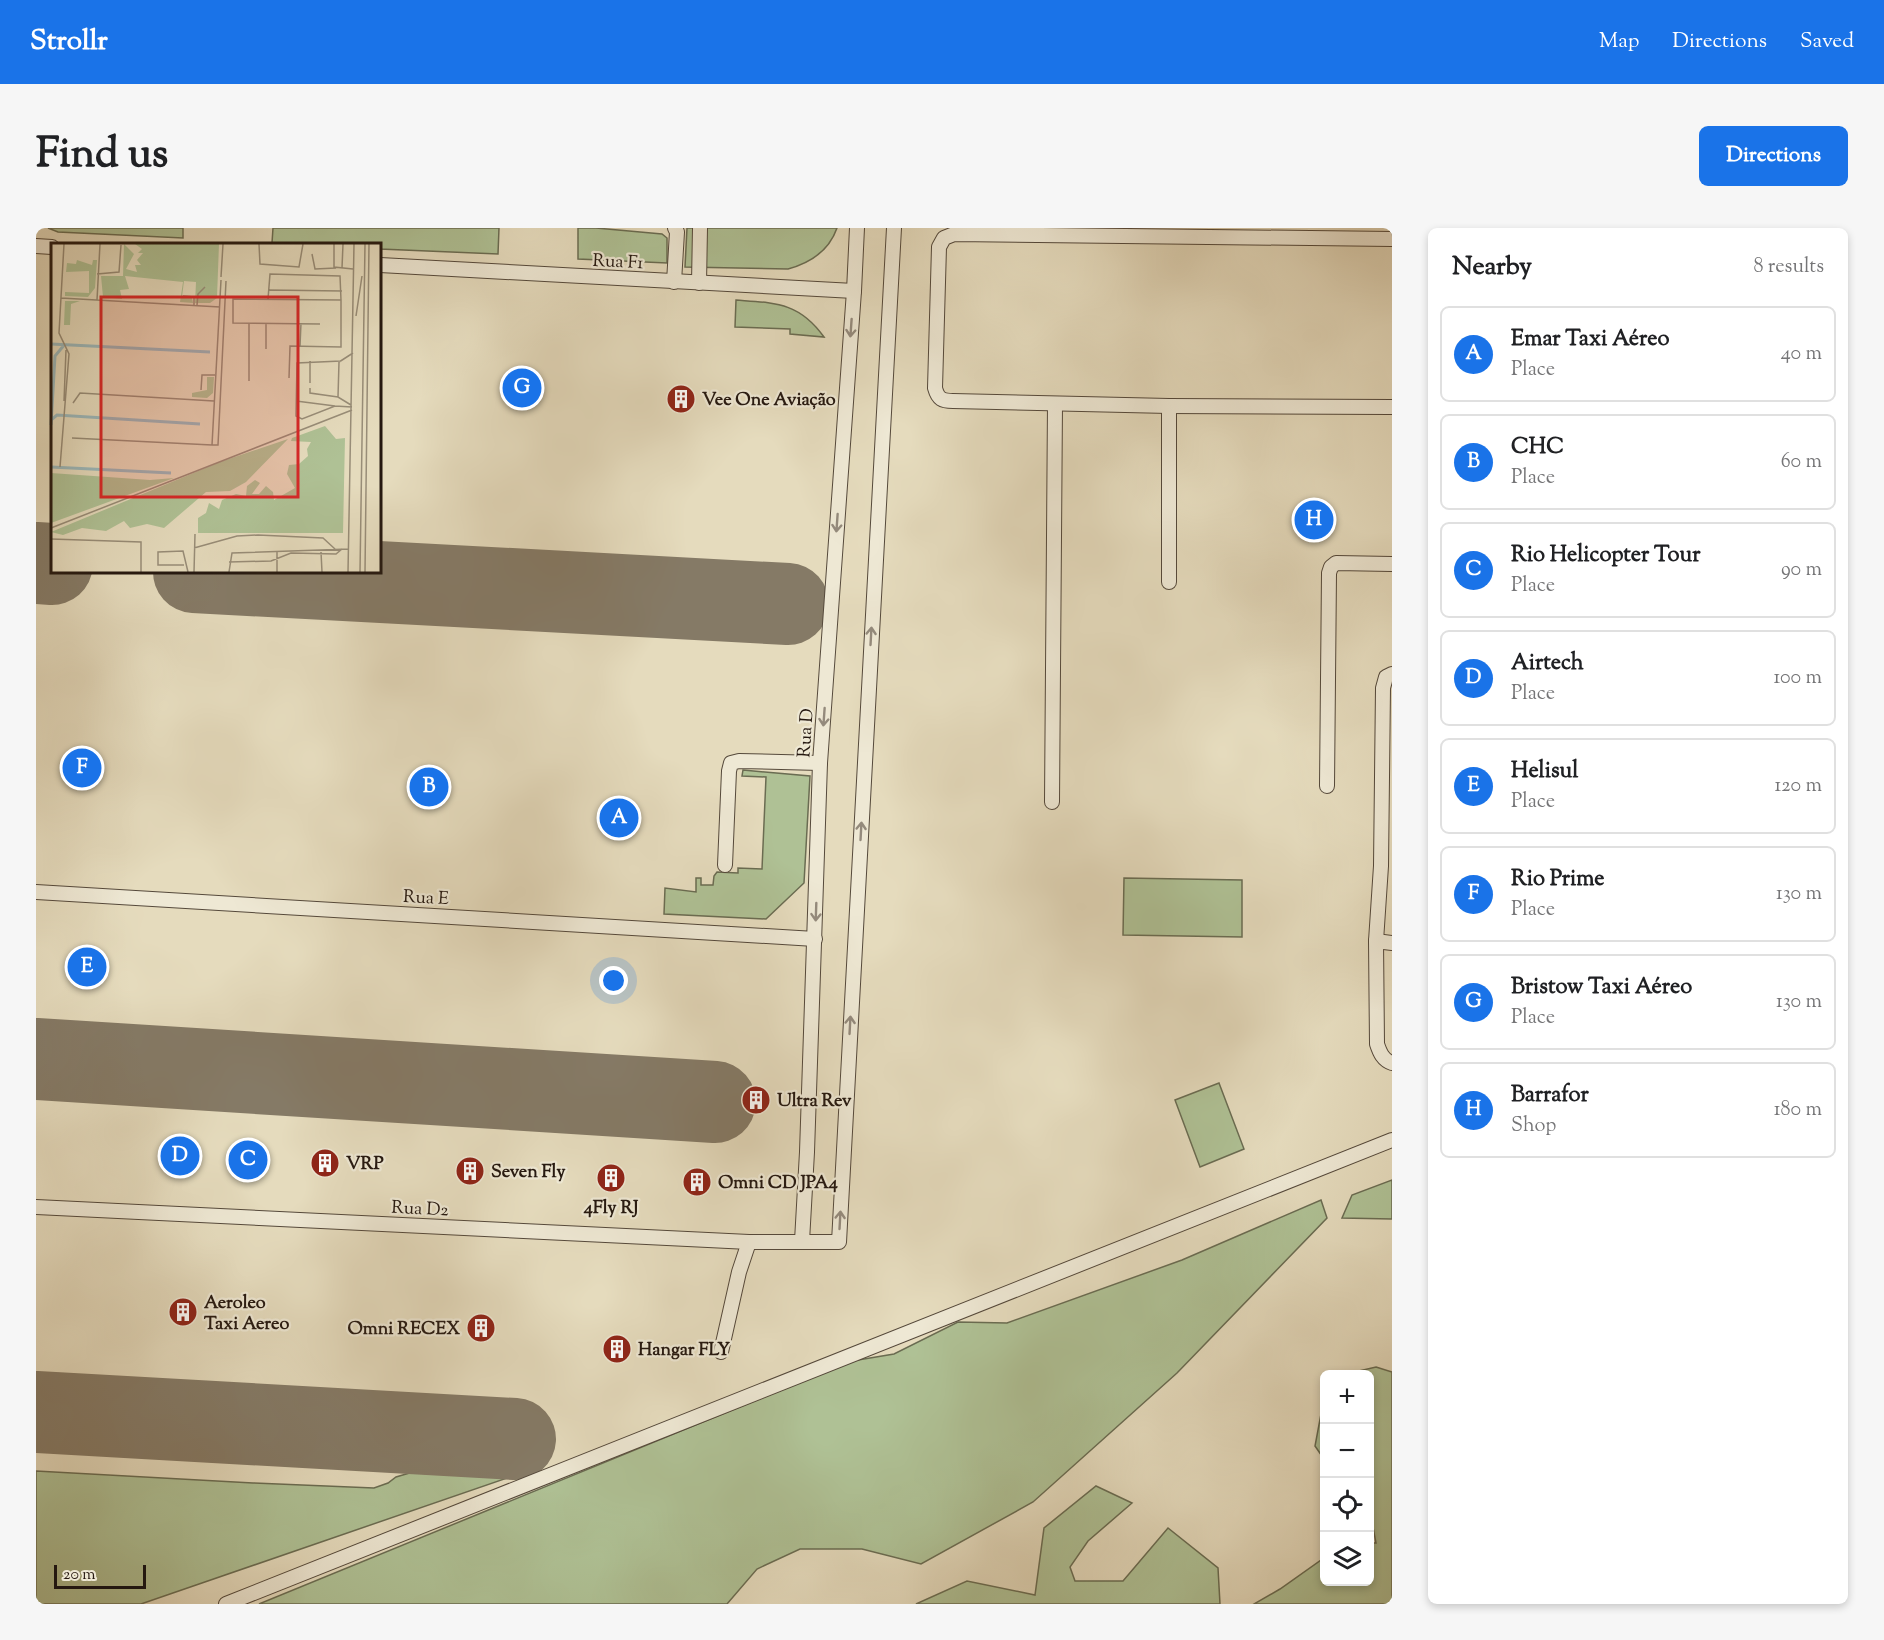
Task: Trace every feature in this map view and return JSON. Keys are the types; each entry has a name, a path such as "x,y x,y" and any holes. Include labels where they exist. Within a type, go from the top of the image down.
{"lane":[{"path":"674,282 677,232 675,228"},
{"path":"699,283 700,228"},
{"name":"Rua D","path":"802,1241 820,764 857,228"},
{"name":"Rua D2","path":"36,1207 750,1242 838,1242 894,228"},
{"path":"1392,239 1184,232 954,234 944,238 939,248 934,388 942,401 1392,407"},
{"path":"36,246 51,247"},
{"name":"Rua F1","path":"381,265 854,291"},
{"path":"1052,802 1055,404"},
{"path":"1169,405 1169,582"},
{"path":"1327,786 1329,573 1336,562 1392,564"},
{"path":"1392,674 1386,677 1383,688 1382,866 1376,941 1377,1044 1387,1061 1392,1063"},
{"path":"725,865 731,764 739,761 820,764"},
{"name":"Rua E","path":"36,892 815,939"},
{"path":"1376,941 1392,943"},
{"path":"226,1604 1392,1140"},
{"path":"721,1352 739,1272 750,1242"}],"green space":[{"path":"48,228 183,228 183,238 58,232"},
{"path":"273,228 499,228 498,254 381,249 381,243 272,243"},
{"path":"578,228 662,234 667,238 667,263 578,259"},
{"path":"687,228 837,228 834,236 818,255 788,269 685,267"},
{"path":"736,300 785,306 805,317 824,337 790,334 790,329 735,327"},
{"path":"743,770 810,776 804,883 766,919 664,914 665,888 696,892 696,878 701,878 701,885 713,885 717,872 738,873 738,868 762,869 766,777 742,776"},
{"path":"1124,878 1242,880 1242,937 1123,935"},
{"path":"1219,1083 1244,1149 1200,1167 1175,1100"},
{"path":"1392,1180 1392,1219 1342,1218 1352,1195"},
{"path":"1321,1200 1327,1218 1177,1373 1033,1502 921,1564 862,1549 800,1549 757,1569 727,1604 259,1604 852,1361 894,1354 958,1322 1007,1323 1182,1260"},
{"path":"1376,1367 1392,1372 1392,1604 1254,1604 1320,1561 1320,1586 1374,1586 1374,1543 1376,1543 1374,1532 1374,1370 1363,1370"},
{"path":"1320,1419 1320,1453 1315,1446"},
{"path":"515,1455 523,1464 536,1468 141,1604 36,1604 36,1471 374,1488 396,1477 413,1472 429,1474 442,1470 459,1473 478,1462"},
{"path":"1096,1486 1132,1503 1088,1541 1070,1567 1075,1581 1123,1581 1168,1528 1218,1568 1220,1604 916,1604 967,1581 1035,1595 1044,1528"}],"taxiway":[{"path":"36,563 51,564"},
{"path":"213,573 788,604"},
{"path":"36,1059 715,1102"},
{"path":"36,1412 515,1439"}],"place":[{"name":"Bristow Taxi Aéreo","path":"522,388"},
{"name":"Vee One Aviação","path":"681,399"},
{"name":"Barrafor","path":"1314,520"},
{"name":"Rio Prime","path":"82,768"},
{"name":"CHC","path":"429,787"},
{"name":"Emar Taxi Aéreo","path":"619,818"},
{"name":"Helisul","path":"87,967"},
{"name":"Ultra Rev","path":"756,1100"},
{"name":"Airtech","path":"180,1156"},
{"name":"Rio Helicopter Tour","path":"248,1160"},
{"name":"VRP","path":"325,1163"},
{"name":"Seven Fly","path":"470,1171"},
{"name":"4Fly RJ","path":"611,1178"},
{"name":"Omni CD JPA4","path":"697,1182"},
{"name":"Aeroleo Taxi Aereo","path":"183,1312"},
{"name":"Omni RECEX","path":"481,1328"},
{"name":"Hangar FLY","path":"617,1349"}]}
